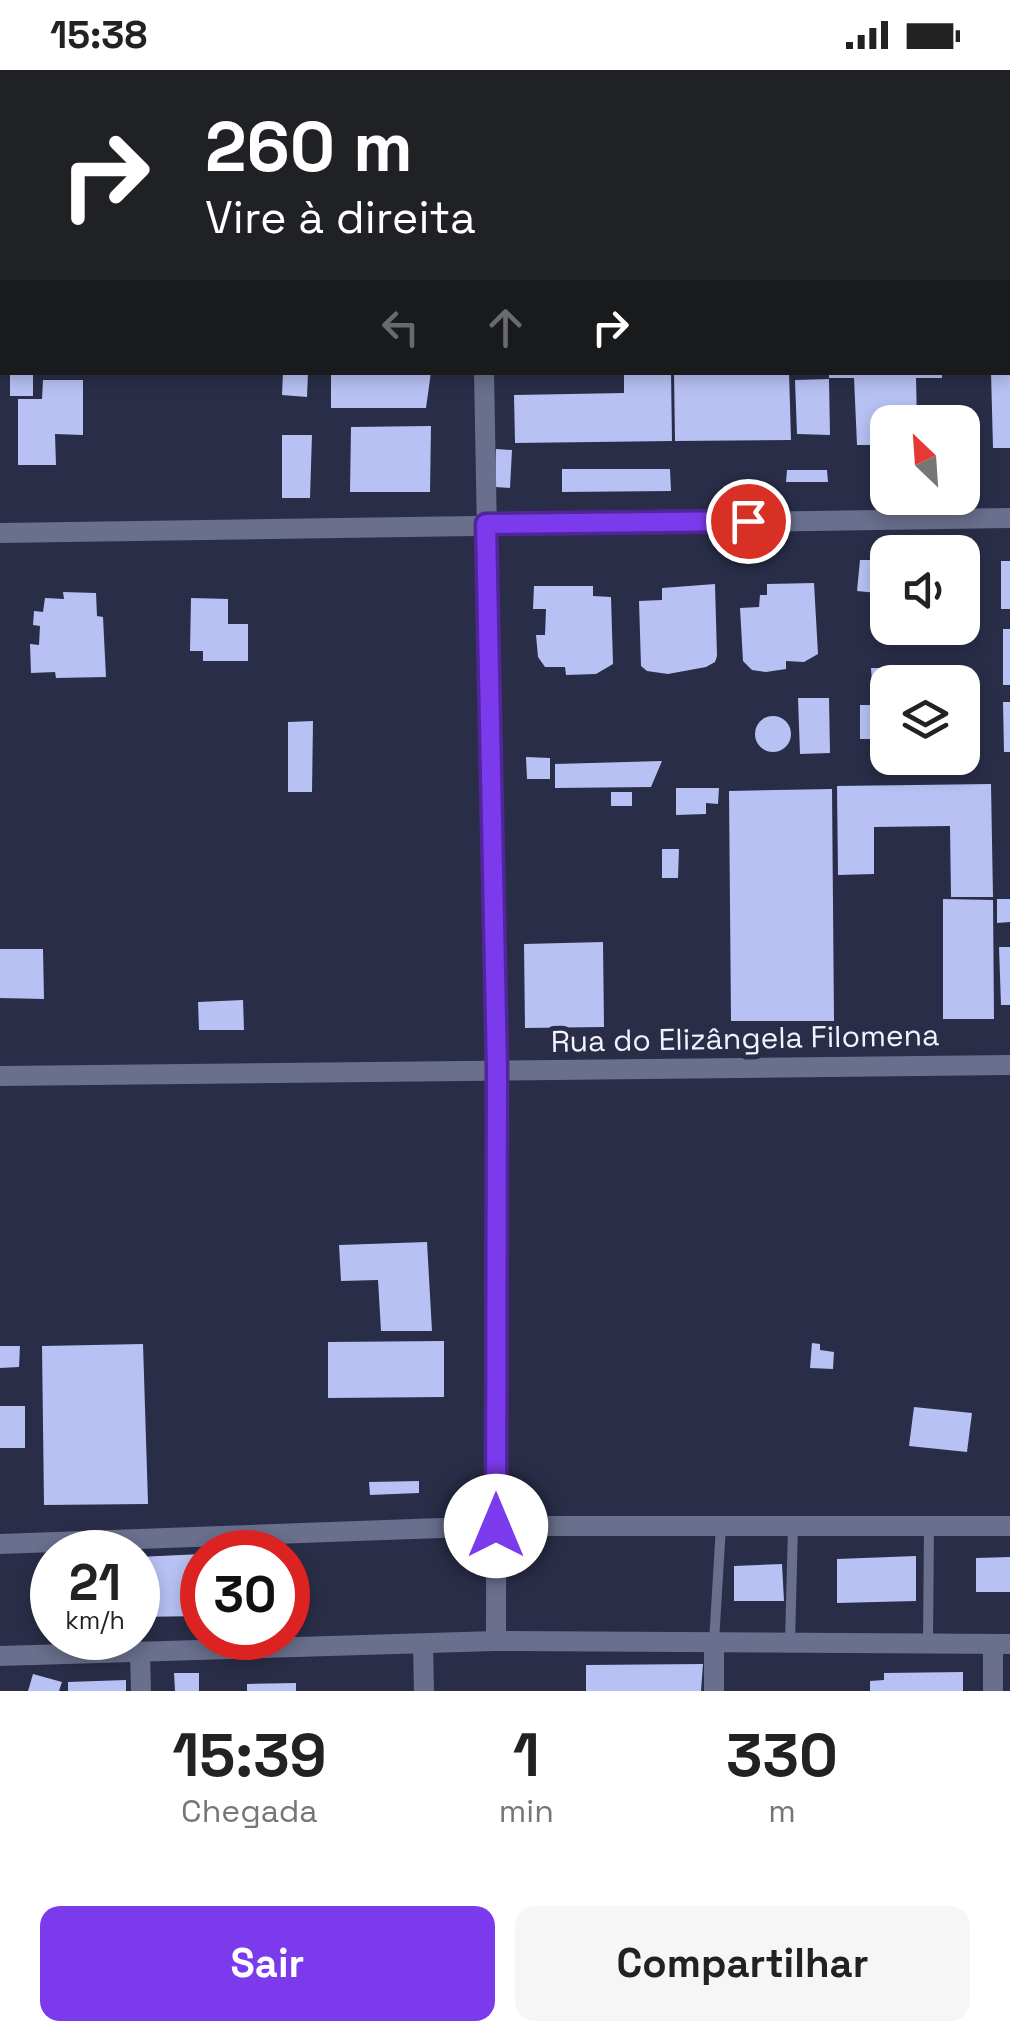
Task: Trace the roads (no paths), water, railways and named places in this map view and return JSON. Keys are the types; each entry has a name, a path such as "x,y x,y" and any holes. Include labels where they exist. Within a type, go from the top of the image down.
{"street":[{"path":"484,375 497,1070 496,1641"},
{"path":"0,533 1010,518"},
{"name":"Rua do Elizângela Filomena","path":"0,1076 1010,1065"},
{"path":"0,1544 496,1526 1010,1526"},
{"path":"160,1652 496,1641 1001,1644 994,1691"},
{"path":"714,1642 714,1691"},
{"path":"423,1645 424,1691"},
{"path":"0,1656 30,1655"},
{"path":"140,1660 141,1691"}],"lane":[{"path":"714,1642 721,1526"},
{"path":"790,1642 793,1526"},
{"path":"928,1643 929,1526"}]}
